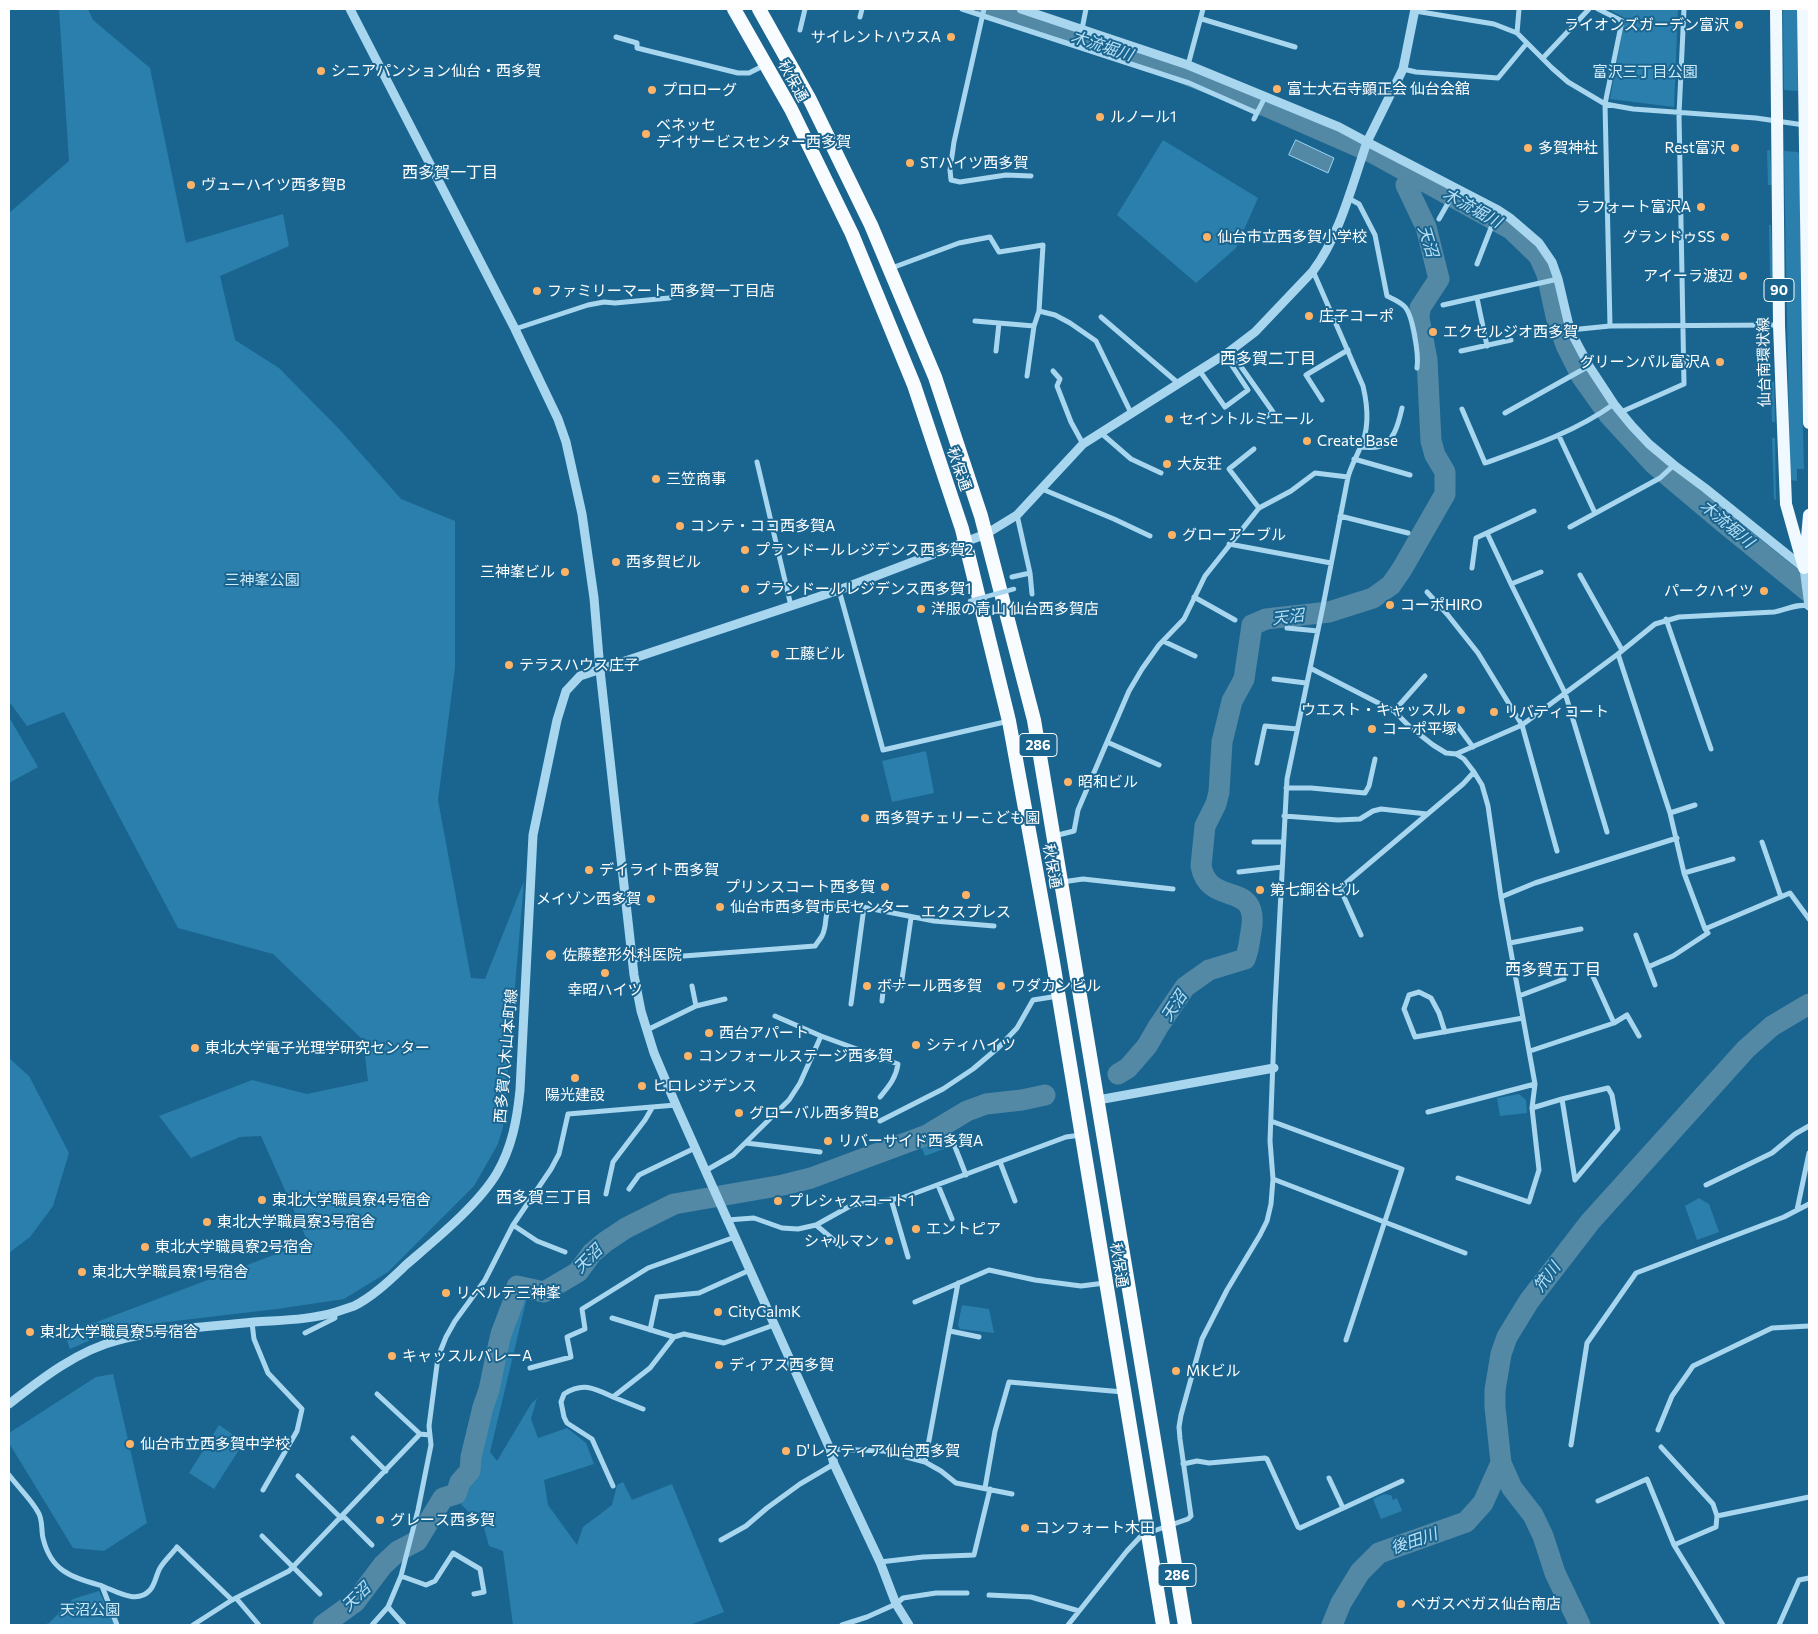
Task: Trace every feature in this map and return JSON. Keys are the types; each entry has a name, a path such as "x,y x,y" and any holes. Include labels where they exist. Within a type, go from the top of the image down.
{"highway":[{"name":"秋保通","path":"734,9 791,109 855,243 914,385 965,542 1010,721 1163,1625"},
{"name":"秋保通","path":"758,9 810,100 871,225 935,377 986,534 1007,579 1034,720 1185,1625"}],"main road":[{"name":"仙台南環状線","path":"1776,9 1781,399 1786,510 1806,573"},
{"name":"90","path":"1803,9 1807,44 1809,423"},
{"path":"1806,573 1809,514"}],"street":[{"path":"350,9 515,329 558,419 570,453 582,514 593,589 631,960 641,1011 654,1053 676,1105 830,1449 834,1464 880,1562 896,1604 909,1625"},
{"path":"800,30 805,9"},
{"path":"860,17 862,9"},
{"path":"962,9 983,12 1189,83 1258,112"},
{"path":"1021,9 1129,47 1188,65 1339,127 1366,144 1510,218 1539,243 1552,262 1570,330 1587,368 1612,406 1621,412 1672,467 1705,488 1806,573 1809,606 1802,604 1790,609 1774,612 1679,617 1655,624 1522,725 1456,754"},
{"path":"1082,29 1086,9"},
{"path":"1188,65 1202,19 1203,9"},
{"path":"1517,33 1519,9"},
{"path":"1543,58 1589,9"},
{"path":"1598,9 1622,21 1605,104 1610,326"},
{"path":"1621,412 1684,384 1680,114 1684,9"},
{"path":"1415,10 1494,24 1517,33 1568,82 1605,104 1632,110 1756,118 1808,125"},
{"name":"西多賀八木山本町線","path":"9,1404 29,1388 69,1362 102,1345 118,1340 152,1333 322,1316 353,1306 377,1291 438,1238 486,1190 498,1172 511,1145 520,1090 533,835 548,758 566,691 580,676 839,590 986,534 1017,515 1083,444 1227,353 1255,332 1313,272 1321,261 1348,198 1366,144 1403,69 1415,10"},
{"path":"983,12 954,142 950,170 951,180 960,182 1006,175 1031,176"},
{"path":"1202,19 1295,47"},
{"path":"616,37 638,43 637,48 738,74 749,73 766,65"},
{"path":"1403,69 1416,72 1498,78 1527,43"},
{"path":"1126,59 1129,47"},
{"path":"1254,119 1265,98"},
{"path":"1439,219 1449,204 1455,190"},
{"path":"1348,198 1359,204 1375,235 1387,296 1406,307 1419,358 1417,368"},
{"path":"1477,264 1490,226 1497,213"},
{"path":"889,269 959,243 990,237 999,252 1043,245 1039,311 1034,326 1027,376"},
{"path":"1068,1625 1133,1543 1142,1535 1188,1519 1191,1516 1179,1427 1202,1339 1227,1290 1267,1221 1271,1204 1273,1179 1270,1141 1286,788 1348,477 1354,459 1361,447 1367,420 1367,404 1363,386 1313,272"},
{"path":"1443,305 1556,279"},
{"path":"515,329 588,304 669,298 682,292"},
{"path":"1477,298 1487,346"},
{"path":"1039,311 1055,315 1096,341 1131,413"},
{"path":"1101,316 1178,383"},
{"path":"975,320 1034,326"},
{"path":"996,352 999,323"},
{"path":"1570,330 1610,326 1780,326"},
{"path":"1461,351 1511,340"},
{"path":"1322,400 1306,375 1348,350"},
{"path":"1198,370 1225,407 1248,390 1227,353"},
{"path":"1227,353 1273,412 1260,421"},
{"path":"1505,413 1587,368"},
{"path":"1053,371 1060,379 1057,386 1070,422 1083,444"},
{"path":"1462,409 1485,464 1559,436 1612,406"},
{"path":"1361,447 1380,448 1391,439 1399,422 1402,408"},
{"path":"1101,433 1131,460 1161,473"},
{"path":"1559,436 1595,513"},
{"path":"1254,449 1229,469 1259,508"},
{"path":"1354,459 1410,475"},
{"path":"757,462 791,606"},
{"path":"1570,527 1660,478 1672,467"},
{"path":"1053,836 1074,831 1078,810 1129,691 1142,668 1163,641 1184,619 1205,576 1259,508 1291,491 1316,473 1348,477"},
{"path":"1042,489 1150,536"},
{"path":"1472,568 1476,538 1534,511"},
{"path":"1017,515 1030,573 1032,594"},
{"path":"1340,516 1408,532"},
{"path":"1488,533 1565,693 1608,832"},
{"path":"1230,544 1331,563"},
{"path":"1511,584 1541,572"},
{"path":"1007,579 1030,573"},
{"path":"1580,575 1620,652 1670,813 1684,874 1708,933 1673,956 1648,967"},
{"path":"970,601 1014,589"},
{"path":"839,590 883,750 1010,721"},
{"path":"1427,592 1478,654 1522,725 1557,851"},
{"path":"1194,597 1235,620"},
{"path":"1666,620 1711,749"},
{"path":"1287,628 1318,631"},
{"path":"1163,641 1195,656"},
{"path":"1310,668 1394,711 1410,727 1433,745 1446,753 1456,754 1464,759 1482,785 1488,806 1535,1084 1532,1108 1539,1170 1529,1202 1458,1178"},
{"path":"1394,711 1425,676"},
{"path":"1274,678 1306,683"},
{"path":"1456,724 1473,746"},
{"path":"1257,763 1264,726 1297,729"},
{"path":"1107,742 1159,765"},
{"path":"1286,788 1312,788 1365,793 1369,786 1375,758"},
{"path":"1361,934 1340,888 1463,784 1474,772"},
{"path":"1670,813 1695,805"},
{"path":"1284,816 1338,820 1360,819 1373,811 1381,809 1427,814"},
{"path":"1502,897 1535,883 1676,838"},
{"path":"1254,842 1283,842"},
{"path":"1762,842 1781,897"},
{"path":"1684,874 1733,859"},
{"path":"1239,872 1282,867"},
{"path":"1061,882 1083,879 1173,889"},
{"path":"1705,929 1790,893 1809,919"},
{"path":"631,960 815,946 823,935 827,911 832,905 842,904 911,918 994,926"},
{"path":"851,1004 864,907"},
{"path":"882,1001 884,982 901,986 911,918"},
{"path":"1510,943 1581,928"},
{"path":"1636,935 1655,986"},
{"path":"1591,972 1614,1023"},
{"path":"1519,996 1564,979"},
{"path":"692,986 696,1006"},
{"path":"1445,1032 1431,998 1419,992 1408,996 1404,1009 1415,1037 1445,1032 1523,1018"},
{"path":"880,1121 943,1089 973,1069 999,1047 1017,1028 1033,1000 1058,996"},
{"path":"647,1030 696,1006 724,999"},
{"path":"1530,1051 1614,1023 1628,1015 1639,1036"},
{"path":"775,1016 821,1036 898,1064 897,1074 880,1097"},
{"path":"705,1171 733,1155 789,1100 800,1083 821,1036"},
{"path":"1098,1100 1274,1068"},
{"path":"1428,1112 1535,1084"},
{"path":"1532,1108 1562,1099 1608,1088 1612,1095 1618,1129 1575,1180 1562,1099"},
{"path":"372,1625 388,1608 401,1576 413,1532 431,1445 430,1426 438,1357 455,1321 485,1280 513,1225 551,1169 559,1154 568,1114 676,1105"},
{"path":"606,1194 613,1162 646,1120 652,1108"},
{"path":"1271,1121 1402,1169 1386,1224 1346,1340"},
{"path":"1706,1185 1772,1153 1795,1134 1809,1126"},
{"path":"950,1134 966,1175"},
{"path":"727,1220 754,1218 782,1228 816,1225 852,1205 902,1198 1066,1138 1081,1135"},
{"path":"746,1143 820,1152"},
{"path":"629,1189 639,1175 695,1148"},
{"path":"1797,1210 1809,1153"},
{"path":"1000,1162 1015,1201"},
{"path":"1273,1179 1465,1253"},
{"path":"938,1185 952,1219"},
{"path":"891,1199 908,1257"},
{"path":"1571,1445 1587,1343 1636,1273 1784,1217 1809,1204"},
{"path":"513,1225 537,1241 565,1252"},
{"path":"816,1225 841,1246"},
{"path":"530,1368 571,1357 567,1337 585,1329 582,1309 648,1268 735,1237"},
{"path":"650,1330 657,1298 699,1293 750,1270"},
{"path":"915,1302 989,1270 1035,1280 1081,1286 1106,1283"},
{"path":"925,1462 958,1283"},
{"path":"305,1333 335,1318 334,1312"},
{"path":"612,1318 674,1337 684,1334 724,1343 774,1325"},
{"path":"252,1322 254,1338 268,1372 302,1408 297,1431 263,1490"},
{"path":"1658,1430 1672,1396 1693,1366 1772,1328 1809,1326"},
{"path":"950,1331 979,1337"},
{"path":"613,1397 650,1368 674,1337"},
{"path":"880,1562 923,1557 974,1555 987,1489 995,1431 1009,1382 1124,1392"},
{"path":"613,1486 592,1439 568,1423 564,1417 561,1402 564,1394 573,1388 584,1386 643,1409"},
{"path":"376,1394 420,1434 430,1435"},
{"path":"193,1625 234,1599 289,1571 420,1434"},
{"path":"353,1438 386,1471"},
{"path":"1661,1447 1713,1504 1718,1516 1716,1527 1674,1545"},
{"path":"830,1449 884,1451 925,1462 941,1471 956,1484 1012,1494"},
{"path":"1183,1464 1197,1461 1209,1463 1267,1459 1300,1528 1402,1480"},
{"path":"721,1540 746,1526 794,1488 834,1464"},
{"path":"9,1475 40,1513 42,1537 48,1556 61,1570 79,1579 136,1597 150,1590 160,1568 177,1547 234,1599 259,1625"},
{"path":"298,1476 372,1545"},
{"path":"1329,1478 1343,1508"},
{"path":"1598,1501 1647,1479 1674,1545 1723,1625"},
{"path":"1718,1516 1809,1497"},
{"path":"262,1536 320,1594"},
{"path":"401,1576 426,1585 435,1581 453,1552 480,1569 484,1592 474,1594"},
{"path":"1779,1625 1799,1580 1809,1578"},
{"path":"102,1586 117,1625"},
{"path":"842,1625 867,1617 896,1604 903,1598 936,1593 967,1594"},
{"path":"989,1595 1031,1597 1080,1611"},
{"path":"388,1608 404,1625"}],"green space":[{"name":"三神峯公園","path":"59,9 88,9 93,20 150,68 186,243 283,214 289,246 220,276 235,340 279,368 340,430 401,499 455,521 455,668 438,800 471,978 485,979 524,881 503,1127 498,1144 474,1186 388,1272 344,1299 133,1326 95,1338 70,1349 65,1334 308,1242 261,1136 240,1137 191,1158 159,1116 252,1080 307,1094 368,1081 363,1040 273,954 178,928 64,712 27,726 11,704 9,705 9,213 69,161"},
{"name":"富沢三丁目公園","path":"1608,9 1678,9 1674,107 1610,99 1625,18"},
{"path":"1783,9 1797,9 1798,91 1784,90"},
{"path":"1163,140 1258,198 1236,248 1196,283 1117,215"},
{"path":"1770,150 1772,185 1768,185 1767,151"},
{"path":"1784,151 1798,152 1800,156 1801,358 1804,469 1797,469 1797,481 1790,480"},
{"path":"1769,225 1771,225 1773,277 1770,277"},
{"path":"1771,382 1774,382 1775,422 1772,422"},
{"path":"1772,438 1775,438 1776,500 1774,499"},
{"path":"9,717 38,767 9,783"},
{"path":"926,751 934,793 892,802 882,761"},
{"path":"9,1058 29,1076 69,1153 53,1206 30,1237 9,1253"},
{"path":"1519,1094 1526,1100 1527,1113 1500,1116 1497,1098"},
{"path":"946,1132 952,1146 925,1156 920,1143"},
{"path":"1699,1198 1709,1204 1719,1232 1697,1240 1685,1206"},
{"path":"519,1291 528,1293 490,1452 497,1461 531,1404 537,1398 531,1419 538,1438 567,1428 586,1443 594,1464 544,1480 548,1505 577,1545 583,1527 612,1505 617,1485 623,1482 632,1500 672,1484 724,1612 690,1625 513,1625 503,1551 489,1546 484,1528 461,1504"},
{"path":"962,1305 989,1309 994,1333 960,1329 958,1325"},
{"path":"113,1374 147,1523 104,1551 73,1548 9,1443 9,1433 96,1377"},
{"path":"219,1425 244,1442 214,1489 189,1473"},
{"path":"1384,1494 1391,1495 1393,1500 1397,1498 1402,1511 1381,1519 1373,1499"},
{"name":"天沼公園","path":"99,1591 115,1625 43,1625 49,1623 73,1599"}],"shaded area":[{"path":"1296,140 1334,158 1328,173 1289,155"}],"waterway":[{"name":"木流堀川","path":"987,9 1172,69 1247,98 1375,154 1511,229 1539,256 1547,274 1556,316 1566,345 1582,377 1609,415 1654,464 1809,592"},
{"name":"天沼","path":"1118,1074 1128,1068 1147,1046 1185,987 1209,970 1245,959 1251,932 1252,915 1249,905 1242,899 1214,887 1206,879 1201,866 1205,826 1216,804 1219,792 1222,742 1232,701 1244,679 1252,625 1266,619 1329,612 1373,598 1391,585 1445,494 1445,472 1435,455 1431,441 1427,360 1419,318 1420,308 1439,279 1426,227 1406,185 1416,176"},
{"name":"笊川","path":"1580,1625 1555,1573 1543,1536 1533,1515 1512,1488 1501,1463 1495,1390 1501,1354 1507,1337 1529,1301 1590,1222 1746,1049 1772,1026 1809,1004"},
{"name":"天沼","path":"323,1625 355,1602 383,1565 398,1551 417,1541 443,1498 456,1494 460,1482 470,1471 471,1457 489,1390 501,1334 514,1300 517,1286 544,1292 578,1272 592,1253 605,1242 626,1228 674,1204 783,1185 811,1178 927,1135 967,1111 986,1104 1045,1095"},
{"name":"後田川","path":"1332,1625 1341,1603 1360,1572 1379,1553 1466,1522 1483,1503 1501,1463"}],"place":[{"name":"ライオンズガーデン富沢","path":"1739,25"},
{"name":"サイレントハウスA","path":"951,37"},
{"name":"シニアパンション仙台・西多賀","path":"321,71"},
{"name":"富士大石寺顕正会 仙台会舘","path":"1277,89"},
{"name":"プロローグ","path":"652,90"},
{"name":"ルノール1","path":"1100,117"},
{"name":"ベネッセ デイサービスセンター西多賀","path":"646,134"},
{"name":"多賀神社","path":"1528,148"},
{"name":"Rest富沢","path":"1735,148"},
{"name":"STハイツ西多賀","path":"910,163"},
{"name":"ヴューハイツ西多賀B","path":"191,185"},
{"name":"ラフォート富沢A","path":"1701,207"},
{"name":"仙台市立西多賀小学校","path":"1207,237"},
{"name":"グランドゥSS","path":"1725,237"},
{"name":"アイーラ渡辺","path":"1743,276"},
{"name":"ファミリーマート 西多賀一丁目店","path":"537,291"},
{"name":"庄子コーポ","path":"1309,316"},
{"name":"エクセルジオ西多賀","path":"1433,332"},
{"name":"グリーンパル富沢A","path":"1720,362"},
{"name":"セイントルミエール","path":"1169,419"},
{"name":"Create Base","path":"1307,441"},
{"name":"大友荘","path":"1167,464"},
{"name":"三笠商事","path":"656,479"},
{"name":"コンテ・ココ西多賀A","path":"680,526"},
{"name":"グローアーブル","path":"1172,535"},
{"name":"プランドールレジデンス西多賀2","path":"745,550"},
{"name":"西多賀ビル","path":"616,562"},
{"name":"三神峯ビル","path":"565,572"},
{"name":"プランドールレジデンス西多賀1","path":"745,589"},
{"name":"パークハイツ","path":"1764,591"},
{"name":"コーポHIRO","path":"1390,605"},
{"name":"洋服の青山 仙台西多賀店","path":"921,609"},
{"name":"工藤ビル","path":"775,654"},
{"name":"テラスハウス庄子","path":"509,665"},
{"name":"ウエスト・キャッスル","path":"1461,710"},
{"name":"リバティコート","path":"1494,712"},
{"name":"コーポ平塚","path":"1372,729"},
{"name":"昭和ビル","path":"1068,782"},
{"name":"西多賀チェリーこども園","path":"865,818"},
{"name":"デイライト西多賀","path":"589,870"},
{"name":"プリンスコート西多賀","path":"885,887"},
{"name":"第七銅谷ビル","path":"1260,890"},
{"name":"エクスプレス","path":"966,895"},
{"name":"メイゾン西多賀","path":"651,899"},
{"name":"仙台市西多賀市民センター","path":"720,907"},
{"name":"佐藤整形外科医院","path":"551,955"},
{"name":"幸昭ハイツ","path":"605,973"},
{"name":"ボナール西多賀","path":"867,986"},
{"name":"ワダカンビル","path":"1001,986"},
{"name":"西台アパート","path":"709,1033"},
{"name":"シティハイツ","path":"916,1045"},
{"name":"東北大学電子光理学研究センター","path":"195,1048"},
{"name":"コンフォールステージ西多賀","path":"688,1056"},
{"name":"陽光建設","path":"575,1078"},
{"name":"ヒロレジデンス","path":"642,1086"},
{"name":"グローバル西多賀B","path":"739,1113"},
{"name":"リバーサイド西多賀A","path":"828,1141"},
{"name":"東北大学職員寮4号宿舎","path":"262,1200"},
{"name":"プレシャスコート1","path":"778,1201"},
{"name":"東北大学職員寮3号宿舎","path":"207,1222"},
{"name":"エントピア","path":"916,1229"},
{"name":"シャルマン","path":"889,1241"},
{"name":"東北大学職員寮2号宿舎","path":"145,1247"},
{"name":"東北大学職員寮1号宿舎","path":"82,1272"},
{"name":"リベルテ三神峯","path":"446,1293"},
{"name":"CityCalmK","path":"718,1312"},
{"name":"東北大学職員寮5号宿舎","path":"30,1332"},
{"name":"キャッスルバレーA","path":"392,1356"},
{"name":"ディアス西多賀","path":"719,1365"},
{"name":"MKビル","path":"1176,1371"},
{"name":"仙台市立西多賀中学校","path":"130,1444"},
{"name":"D'レスティア仙台西多賀","path":"786,1451"},
{"name":"グレース西多賀","path":"380,1520"},
{"name":"コンフォート木田","path":"1025,1528"},
{"name":"ベガスベガス仙台南店","path":"1401,1604"}],"district":[{"name":"西多賀一丁目","path":"450,173"},
{"name":"西多賀二丁目","path":"1268,359"},
{"name":"西多賀五丁目","path":"1553,970"},
{"name":"西多賀三丁目","path":"544,1198"}]}
